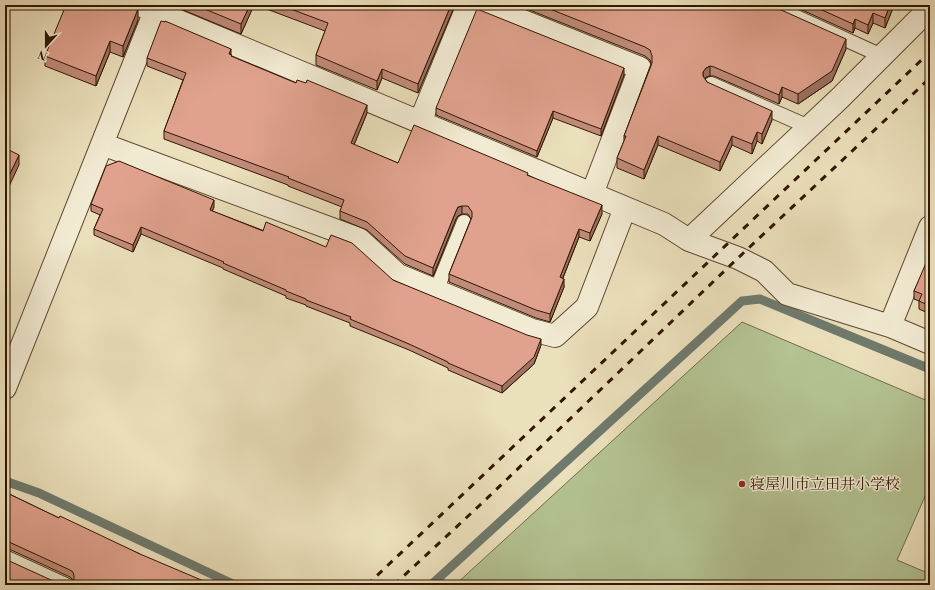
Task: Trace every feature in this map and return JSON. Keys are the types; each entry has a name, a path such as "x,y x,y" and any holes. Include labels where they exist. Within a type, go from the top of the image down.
{"street":[{"path":"420,122 468,5"},
{"path":"483,5 640,68 592,194"},
{"path":"5,388 102,144 146,7 664,224 689,240 738,258 764,271 787,294 890,326 930,343"},
{"path":"689,240 809,127 930,8"},
{"path":"102,144 359,239 398,275 532,330 555,336 587,307 625,208"},
{"path":"890,326 930,227"}],"lane":[{"path":"770,5 882,56"},
{"path":"711,84 809,127"},
{"path":"436,291 464,222"},
{"path":"5,557 66,585"}],"green space":[{"name":"寝屋川市立田井小学校","path":"742,322 930,402 930,485 897,560 930,574 930,585 455,585"}],"building":[{"path":"66,5 128,5 138,9 123,46 110,41 96,76 45,56"},
{"path":"195,5 250,5 241,24"},
{"path":"280,5 451,5 418,84 382,69 377,81 316,55 328,23"},
{"path":"540,5 770,5 846,39 832,71 798,94 782,87 779,95 714,67 710,66 706,68 703,72 703,76 707,82 772,111 762,134 757,132 752,144 732,136 720,162 658,136 644,170 617,158 652,63 650,50"},
{"path":"811,5 890,5 885,18 873,13 868,25 855,19 853,24"},
{"path":"477,9 624,68 601,129 553,111 537,151 436,108"},
{"path":"161,21 165,21 231,49 229,54 232,55 231,56 296,83 297,80 306,83 307,80 367,105 351,143 398,163 414,125 528,173 527,175 602,205 590,233 579,229 560,277 564,279 550,314 536,310 449,274 472,217 472,212 468,206 458,207 433,268 405,256 367,222 340,211 344,200 288,178 289,177 164,131 186,73 147,58"},
{"path":"5,148 19,155 5,184"},
{"path":"119,161 214,200 210,210 263,231 266,222 326,247 331,235 352,243 393,280 527,335 541,339 534,357 502,386 350,319 351,317 306,300 223,263 224,262 141,227 133,245 94,229 103,209 91,204 106,166"},
{"path":"929,256 930,306 919,301 922,294 914,291"},
{"path":"5,492 59,518 60,516 140,554 213,585 68,585 74,581 73,572 5,541"},
{"path":"5,559 62,585 5,585"}],"waterway":[{"path":"431,585 742,301 760,299 930,369"},
{"path":"5,481 39,493 235,585"}],"railway":[{"path":"367,585 930,52"},
{"path":"394,585 930,78"}],"place":[{"name":"寝屋川市立田井小学校","path":"742,484"}]}
